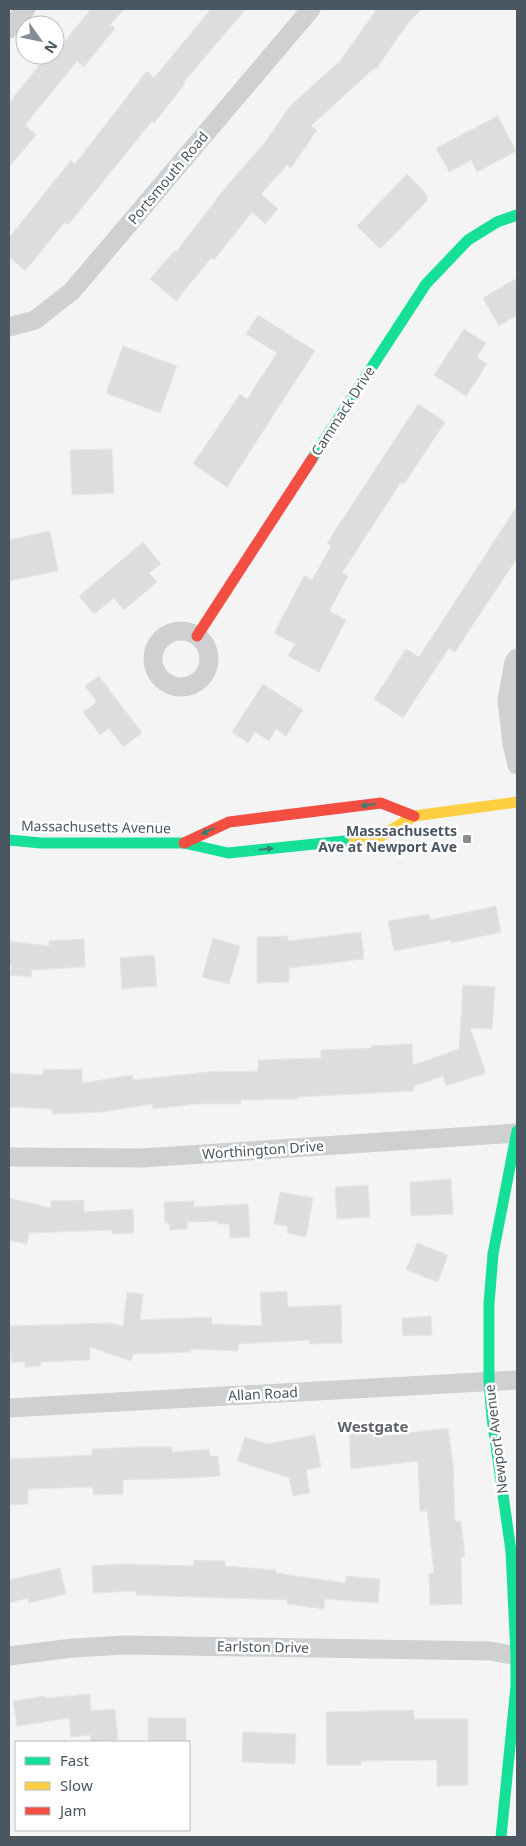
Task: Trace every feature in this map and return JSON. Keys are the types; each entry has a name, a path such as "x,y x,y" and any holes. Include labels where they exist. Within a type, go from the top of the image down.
{"street":[{"path":"9,30 26,9"},
{"name":"Portsmouth Road","path":"9,327 35,320 72,291 311,9"},
{"name":"Cammack Drive","path":"197,636 426,284 468,240 497,222 517,215"},
{"path":"517,658 514,662 507,700 512,744 517,765"},
{"name":"Massachusetts Avenue","path":"9,840 40,843 184,843 228,853 378,838 414,816 517,802"},
{"name":"Massachusetts Avenue","path":"184,843 229,822 381,804 414,816"},
{"name":"Worthington Drive","path":"9,1157 142,1158 517,1132"},
{"name":"Newport Avenue","path":"501,1837 516,1686 517,1655 511,1551 492,1418 489,1381 489,1304 493,1254 517,1132"},
{"name":"Allan Road","path":"9,1408 517,1380"},
{"name":"Earlston Drive","path":"9,1656 73,1648 125,1645 490,1651 517,1655"}],"building":[{"path":"91,9 124,9 110,25 115,28 84,67 77,61 25,125 36,135 9,167 9,103 39,65 65,65 65,41"},
{"path":"211,9 246,9 183,83 185,84 154,123 152,121 68,225 65,222 25,271 9,257 9,238 71,160 75,164 147,71 154,78"},
{"path":"377,9 422,9 408,23 376,69 374,68 311,126 317,130 291,168 287,165 261,194 278,209 265,224 252,212 214,260 211,258 176,301 150,279 174,251 176,252 225,188 266,141 290,106 340,61"},
{"path":"498,116 516,151 477,172 471,160 449,172 436,148"},
{"path":"407,174 427,195 427,201 380,249 357,226"},
{"path":"517,278 517,315 499,326 483,298"},
{"path":"258,315 315,351 227,487 193,464 240,394 247,399 277,353 246,334"},
{"path":"464,329 486,343 477,357 487,364 466,396 434,375"},
{"path":"123,346 177,366 160,413 106,393"},
{"path":"418,404 445,422 404,484 401,482 342,573 348,576 329,611 346,620 319,672 288,656 295,644 274,633 304,576 312,580 331,546 327,543"},
{"path":"112,449 114,493 72,495 70,450"},
{"path":"517,506 517,558 455,652 449,648 403,718 374,699 406,649 419,657"},
{"path":"50,531 58,571 9,581 9,540"},
{"path":"143,542 161,564 149,573 157,582 124,610 114,598 94,614 79,596"},
{"path":"99,676 142,733 123,747 109,728 100,735 83,712 97,702 85,686"},
{"path":"263,684 303,710 286,736 276,729 269,741 255,732 248,743 232,732"},
{"path":"496,906 501,932 451,943 451,940 394,951 388,921 429,914 430,920"},
{"path":"361,932 364,959 289,968 289,982 257,983 257,937 288,936 288,941"},
{"path":"213,938 240,946 229,984 202,977"},
{"path":"84,939 85,967 32,970 31,977 10,975 12,966 9,965 9,941 49,946 49,941"},
{"path":"154,955 157,986 122,989 120,958"},
{"path":"463,985 495,987 492,1029 470,1028 486,1073 446,1086 443,1076 414,1086 414,1091 298,1097 298,1099 241,1100 241,1104 196,1104 153,1109 152,1104 102,1112 52,1114 52,1109 9,1107 9,1073 43,1075 43,1070 82,1069 82,1083 133,1075 133,1080 207,1072 258,1071 258,1060 321,1058 321,1050 412,1044 413,1065 459,1049"},
{"path":"451,1179 453,1214 411,1216 410,1182"},
{"path":"368,1185 370,1217 337,1219 335,1187"},
{"path":"280,1192 313,1198 306,1237 287,1233 288,1226 274,1224"},
{"path":"9,1198 51,1208 51,1201 84,1200 84,1212 133,1209 134,1233 112,1234 112,1230 29,1233 27,1244 9,1240"},
{"path":"194,1201 194,1207 248,1204 250,1237 230,1238 229,1224 218,1224 218,1221 187,1222 187,1229 170,1230 169,1223 165,1223 164,1202"},
{"path":"417,1243 448,1255 438,1282 406,1270"},
{"path":"287,1291 288,1307 341,1305 342,1343 310,1344 310,1340 239,1344 238,1351 191,1349 191,1352 133,1354 131,1361 90,1347 90,1360 41,1362 41,1366 25,1367 25,1362 11,1362 10,1326 112,1323 123,1327 127,1292 143,1294 140,1320 212,1317 211,1324 262,1326 260,1293"},
{"path":"431,1316 432,1335 403,1336 402,1318"},
{"path":"448,1428 453,1464 455,1521 461,1521 465,1556 461,1557 462,1604 430,1605 429,1573 434,1573 427,1511 420,1511 418,1461 351,1469 349,1433 374,1432 374,1437"},
{"path":"315,1435 321,1467 306,1470 310,1493 293,1496 289,1478 237,1461 245,1437 266,1444"},
{"path":"172,1447 172,1452 209,1449 210,1456 218,1456 220,1476 123,1480 123,1494 93,1495 93,1487 28,1489 28,1504 9,1505 9,1459 92,1455 92,1449"},
{"path":"194,1560 225,1561 225,1566 276,1570 276,1573 345,1583 346,1576 380,1579 378,1603 325,1599 324,1609 287,1604 287,1600 136,1595 136,1591 93,1593 92,1566 123,1564 193,1566"},
{"path":"60,1568 66,1594 29,1603 28,1598 9,1603 9,1580"},
{"path":"90,1694 91,1711 115,1709 118,1740 91,1741 90,1735 71,1737 69,1718 17,1726 13,1701 45,1696 46,1698"},
{"path":"414,1710 414,1719 468,1719 468,1785 437,1786 437,1760 361,1761 361,1765 327,1765 326,1712"},
{"path":"148,1718 186,1718 186,1741 148,1741"},
{"path":"243,1732 296,1734 295,1764 242,1762"}],"traffic: fast":[{"path":"312,459 426,284 468,240 497,222 517,215"},
{"path":"9,840 41,843 184,843 228,853 354,840"},
{"path":"501,1837 516,1686 516,1655 511,1551 492,1418 489,1381 489,1304 493,1254 517,1131"}],"traffic: slow":[{"path":"354,840 378,838 414,816 517,802"}],"traffic: jam":[{"path":"197,636 312,459"},
{"path":"184,843 229,822 381,803 414,816"}],"place":[{"name":"Masssachusetts Ave at Newport Ave","path":"467,839"}],"district":[{"name":"Westgate","path":"373,1427"}]}
